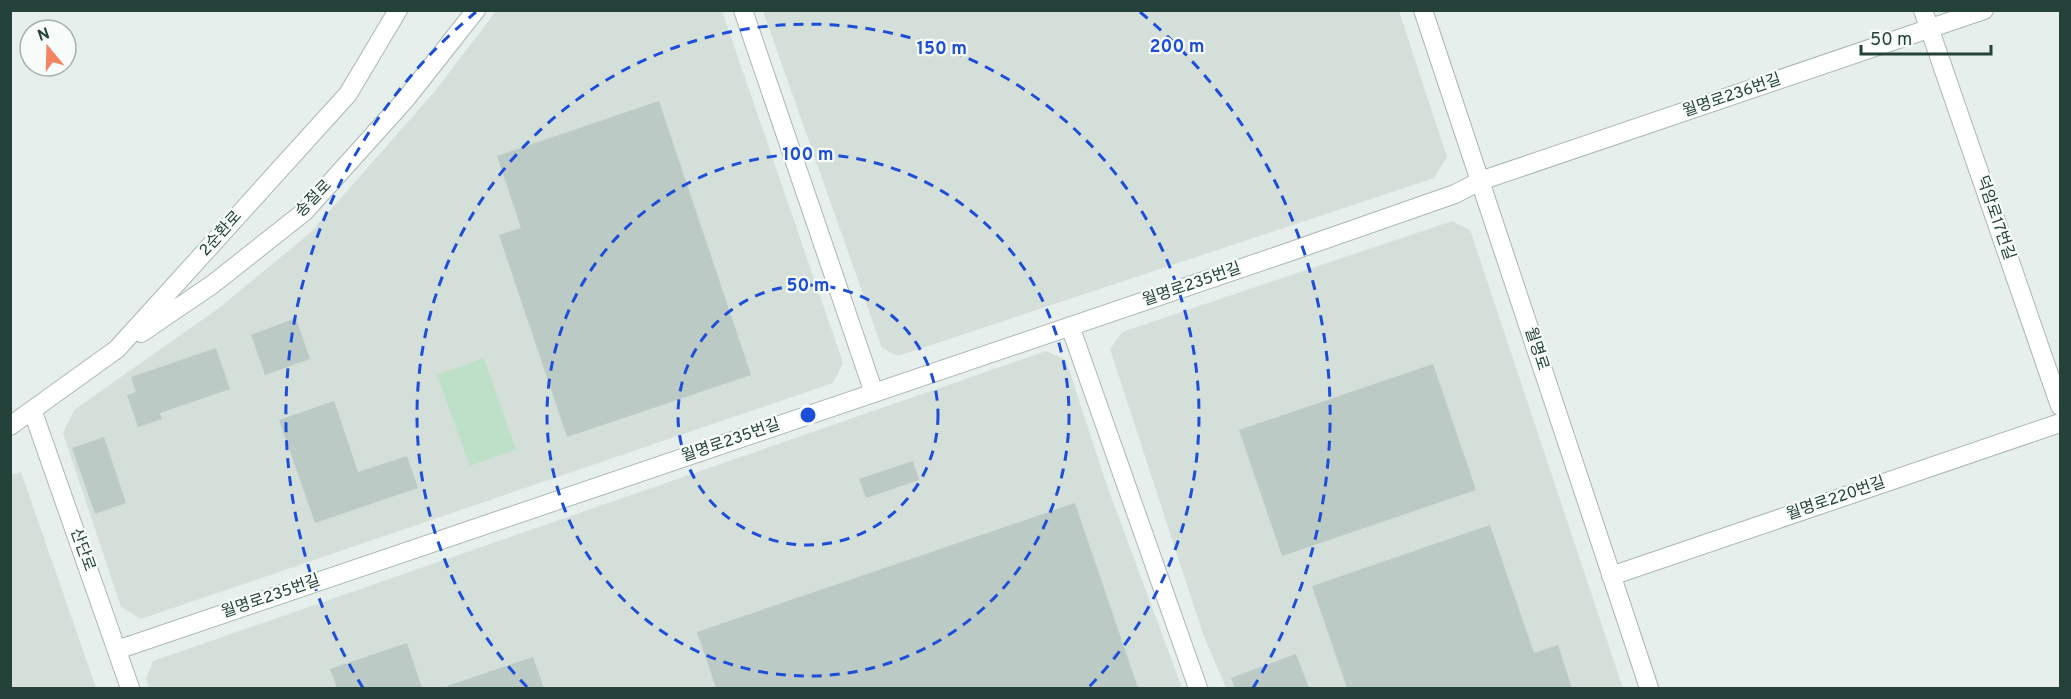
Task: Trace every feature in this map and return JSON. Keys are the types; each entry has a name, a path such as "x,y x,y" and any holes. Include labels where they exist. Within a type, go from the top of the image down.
{"street":[{"name":"2순환로","path":"10,426 33,412 117,349 348,94 398,10"},
{"name":"송절로","path":"117,349 213,284 304,212 405,100 476,10"},
{"path":"743,10 874,393"},
{"name":"월명로","path":"1423,10 1649,688"},
{"name":"덕암로17번길","path":"1923,10 2061,406"},
{"name":"월명로236번길","path":"1480,181 1984,10"},
{"name":"월명로235번길","path":"117,650 1455,194 1480,181"},
{"path":"1070,326 1198,688"},
{"name":"산단로","path":"33,412 130,688"},
{"name":"월명로220번길","path":"1611,576 2061,423"}],"shaded area":[{"path":"496,11 722,11 843,363 833,383 141,619 121,607 63,433 74,410 219,308 311,232 436,90"},
{"path":"763,11 1399,11 1447,157 1434,178 898,356 882,348"},
{"path":"1452,221 1470,230 1623,688 1226,688 1203,634 1110,349 1122,332"},
{"path":"1046,351 1066,360 1105,480 1182,688 149,688 146,679 153,661"},
{"path":"21,472 96,688 11,688 11,475"}],"green space":[{"path":"484,358 516,450 470,466 437,375"}],"building":[{"path":"659,101 751,375 567,437 499,235 521,228 497,156"},
{"path":"296,318 310,359 265,375 251,335"},
{"path":"216,348 230,389 160,413 162,419 138,427 127,395 136,392 131,377"},
{"path":"1433,364 1476,490 1282,556 1239,430"},
{"path":"334,401 358,472 407,456 418,488 315,523 279,420"},
{"path":"104,437 126,503 95,514 72,448"},
{"path":"913,461 919,480 866,498 859,479"},
{"path":"1075,503 1138,688 716,688 697,632"},
{"path":"1490,525 1534,653 1558,645 1572,688 1347,688 1312,586"},
{"path":"407,643 422,688 337,688 330,669"},
{"path":"1296,654 1309,688 1235,688 1231,678"},
{"path":"533,657 544,688 448,688 447,686"}]}
